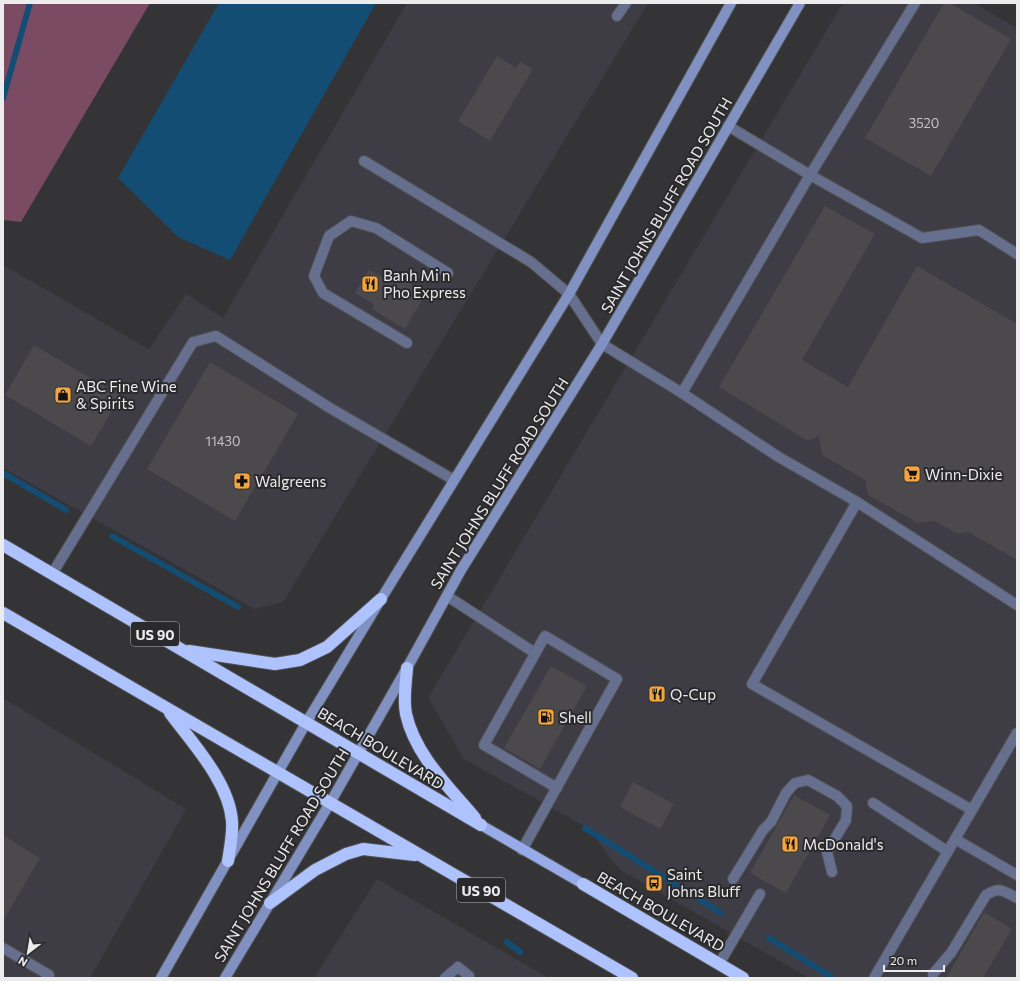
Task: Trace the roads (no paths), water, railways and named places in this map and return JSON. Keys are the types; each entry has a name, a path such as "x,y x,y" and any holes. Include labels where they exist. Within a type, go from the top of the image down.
{"highway":[{"name":"BEACH BOULEVARD","path":"3,545 480,825"},
{"path":"181,650 275,664 300,660 327,647 381,599"},
{"name":"US 90","path":"3,613 632,978"},
{"path":"408,668 405,691 406,713 411,732 426,759 480,825"},
{"path":"167,709 216,775 229,802 232,822 228,861"},
{"path":"270,903 315,870 346,854 363,849 420,855"},
{"name":"BEACH BOULEVARD","path":"583,884 743,978"}],"main road":[{"path":"161,978 306,723 569,294 731,3"},
{"name":"SAINT JOHNS BLUFF ROAD SOUTH","path":"225,978 330,803 408,668 447,596 602,344 800,3"},
{"name":"BEACH BOULEVARD","path":"480,825 583,884"}],"lane":[{"path":"617,16 626,3"},
{"path":"682,393 810,175 914,3"},
{"path":"728,126 810,175 922,238 979,230 1017,254"},
{"path":"364,161 532,262 569,294 602,344 682,393 777,456 857,502 1017,605"},
{"path":"407,343 323,293 314,276 329,236 352,221 364,224 376,228 448,273"},
{"path":"52,574 193,342 216,336 330,408 454,480"},
{"path":"857,502 752,684 972,810"},
{"path":"447,596 535,653"},
{"path":"522,850 617,679 545,636 484,745 556,788"},
{"path":"874,978 1017,733"},
{"path":"733,879 763,830 771,822 786,794 795,783 808,780 837,796 847,806 846,820 827,852 832,872"},
{"path":"872,803 947,851"},
{"path":"955,839 1017,875"},
{"path":"933,974 951,953 986,895 1001,889 1017,898"},
{"path":"719,964 760,894"},
{"path":"3,948 49,975"},
{"path":"445,978 458,967 469,976 468,978"}],"water":[{"path":"219,3 376,3 230,260 178,237 118,178"}],"waterway":[{"path":"3,98 30,3"},
{"path":"3,473 66,510"},
{"path":"112,536 238,607"},
{"path":"585,828 721,913"},
{"path":"769,938 830,976"},
{"path":"507,942 520,952"}],"place":[{"name":"Banh Mi n Pho Express","path":"370,284"},
{"name":"ABC Fine Wine & Spirits","path":"63,395"},
{"name":"Winn-Dixie","path":"912,474"},
{"name":"Walgreens","path":"242,481"},
{"name":"Q-Cup","path":"657,694"},
{"name":"Shell","path":"546,717"},
{"name":"McDonald's","path":"790,844"},
{"name":"Saint Johns Bluff","path":"654,883"}]}
